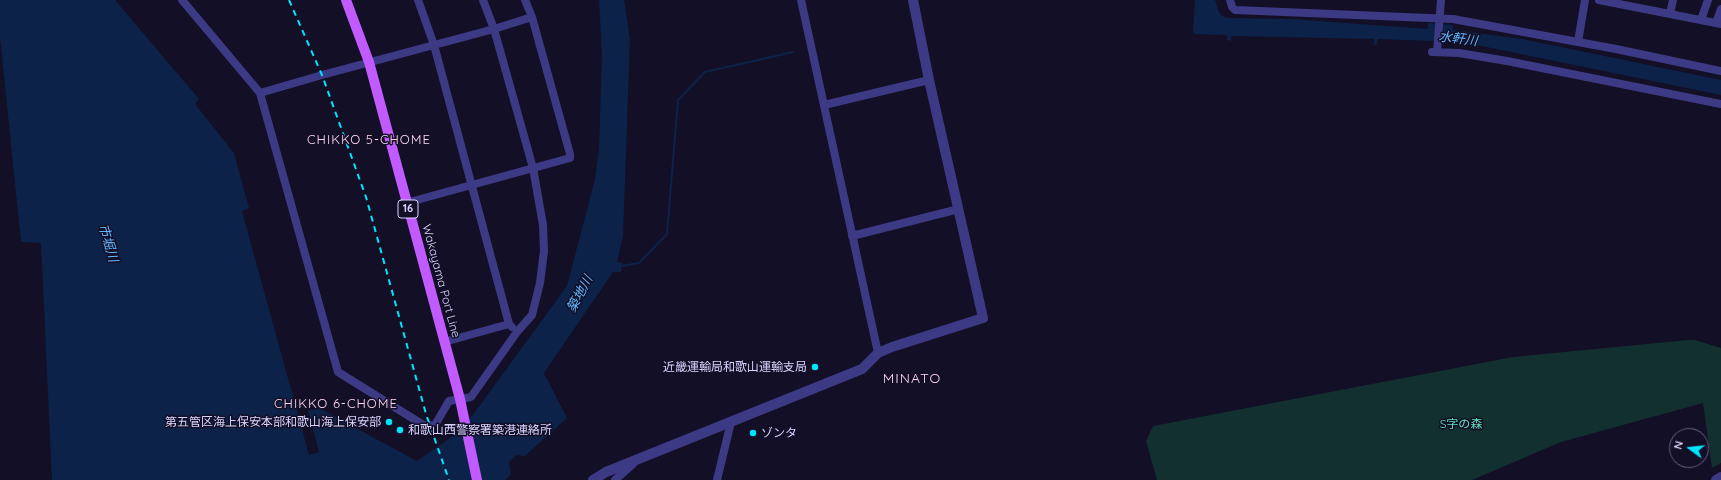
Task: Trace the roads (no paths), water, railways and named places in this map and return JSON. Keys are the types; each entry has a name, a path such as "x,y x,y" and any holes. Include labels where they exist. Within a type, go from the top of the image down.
{"main road":[{"name":"Wakayama Port Line","path":"346,0 370,62 406,203 460,399 476,480"}],"street":[{"path":"182,0 260,93 338,372 425,426 435,425 449,401 471,397 517,332 532,315 540,283 544,250 543,225 533,168 494,29 483,0"},
{"path":"418,0 434,46 509,324 517,332"},
{"path":"406,203 564,161 570,158 532,18 525,0"},
{"path":"800,0 878,353"},
{"path":"593,480 606,472 862,369 878,353 892,347 983,318 929,80 913,0"},
{"path":"1230,0 1232,7 1235,10 1439,21 1453,19 1578,42 1721,71"},
{"path":"1441,0 1435,52 1459,53 1507,61 1721,104"},
{"path":"1578,42 1585,0"},
{"path":"1599,0 1718,24 1721,9"},
{"path":"1670,14 1673,0"},
{"path":"1701,20 1708,0"},
{"path":"260,93 322,74 434,46 532,18"},
{"path":"824,105 929,80"},
{"path":"852,236 959,209"},
{"path":"444,342 509,324"},
{"path":"716,480 731,422"},
{"path":"615,480 638,459"},
{"path":"1716,480 1721,478"}],"water":[{"path":"0,0 115,0 199,99 195,104 234,153 249,208 242,211 309,455 319,452 308,411 319,408 417,461 453,436 475,412 567,286 595,179 599,149 602,55 599,0 624,0 630,39 623,237 617,262 622,263 621,272 613,272 544,373 567,418 525,456 516,455 509,462 511,474 505,480 52,480 41,243 21,242 0,37"},
{"name":"水軒川","path":"1195,0 1215,0 1219,12 1222,16 1228,18 1291,19 1428,29 1428,23 1453,25 1453,30 1522,39 1721,80 1721,95 1462,42 1378,39 1376,45 1374,45 1374,39 1231,36 1231,41 1227,40 1227,35 1194,34"}],"waterway":[{"path":"621,266 639,263 667,234 678,100 705,72 793,52"}],"railway":[{"path":"289,0 322,75 366,197 426,414 449,480"}],"place":[{"name":"近畿運輸局和歌山運輸支局","path":"815,367"},
{"name":"第五管区海上保安本部和歌山海上保安部","path":"389,422"},
{"name":"和歌山西警察署築港連絡所","path":"400,430"},
{"name":"ゾンタ","path":"753,433"}],"district":[{"name":"CHIKKO 5-CHOME","path":"369,140"},
{"name":"MINATO","path":"912,379"},
{"name":"CHIKKO 6-CHOME","path":"336,404"}],"water label":[{"name":"市堀川","path":"108,243"},
{"name":"築地川","path":"580,294"}],"park label":[{"name":"S字の森","path":"1461,424"}]}
